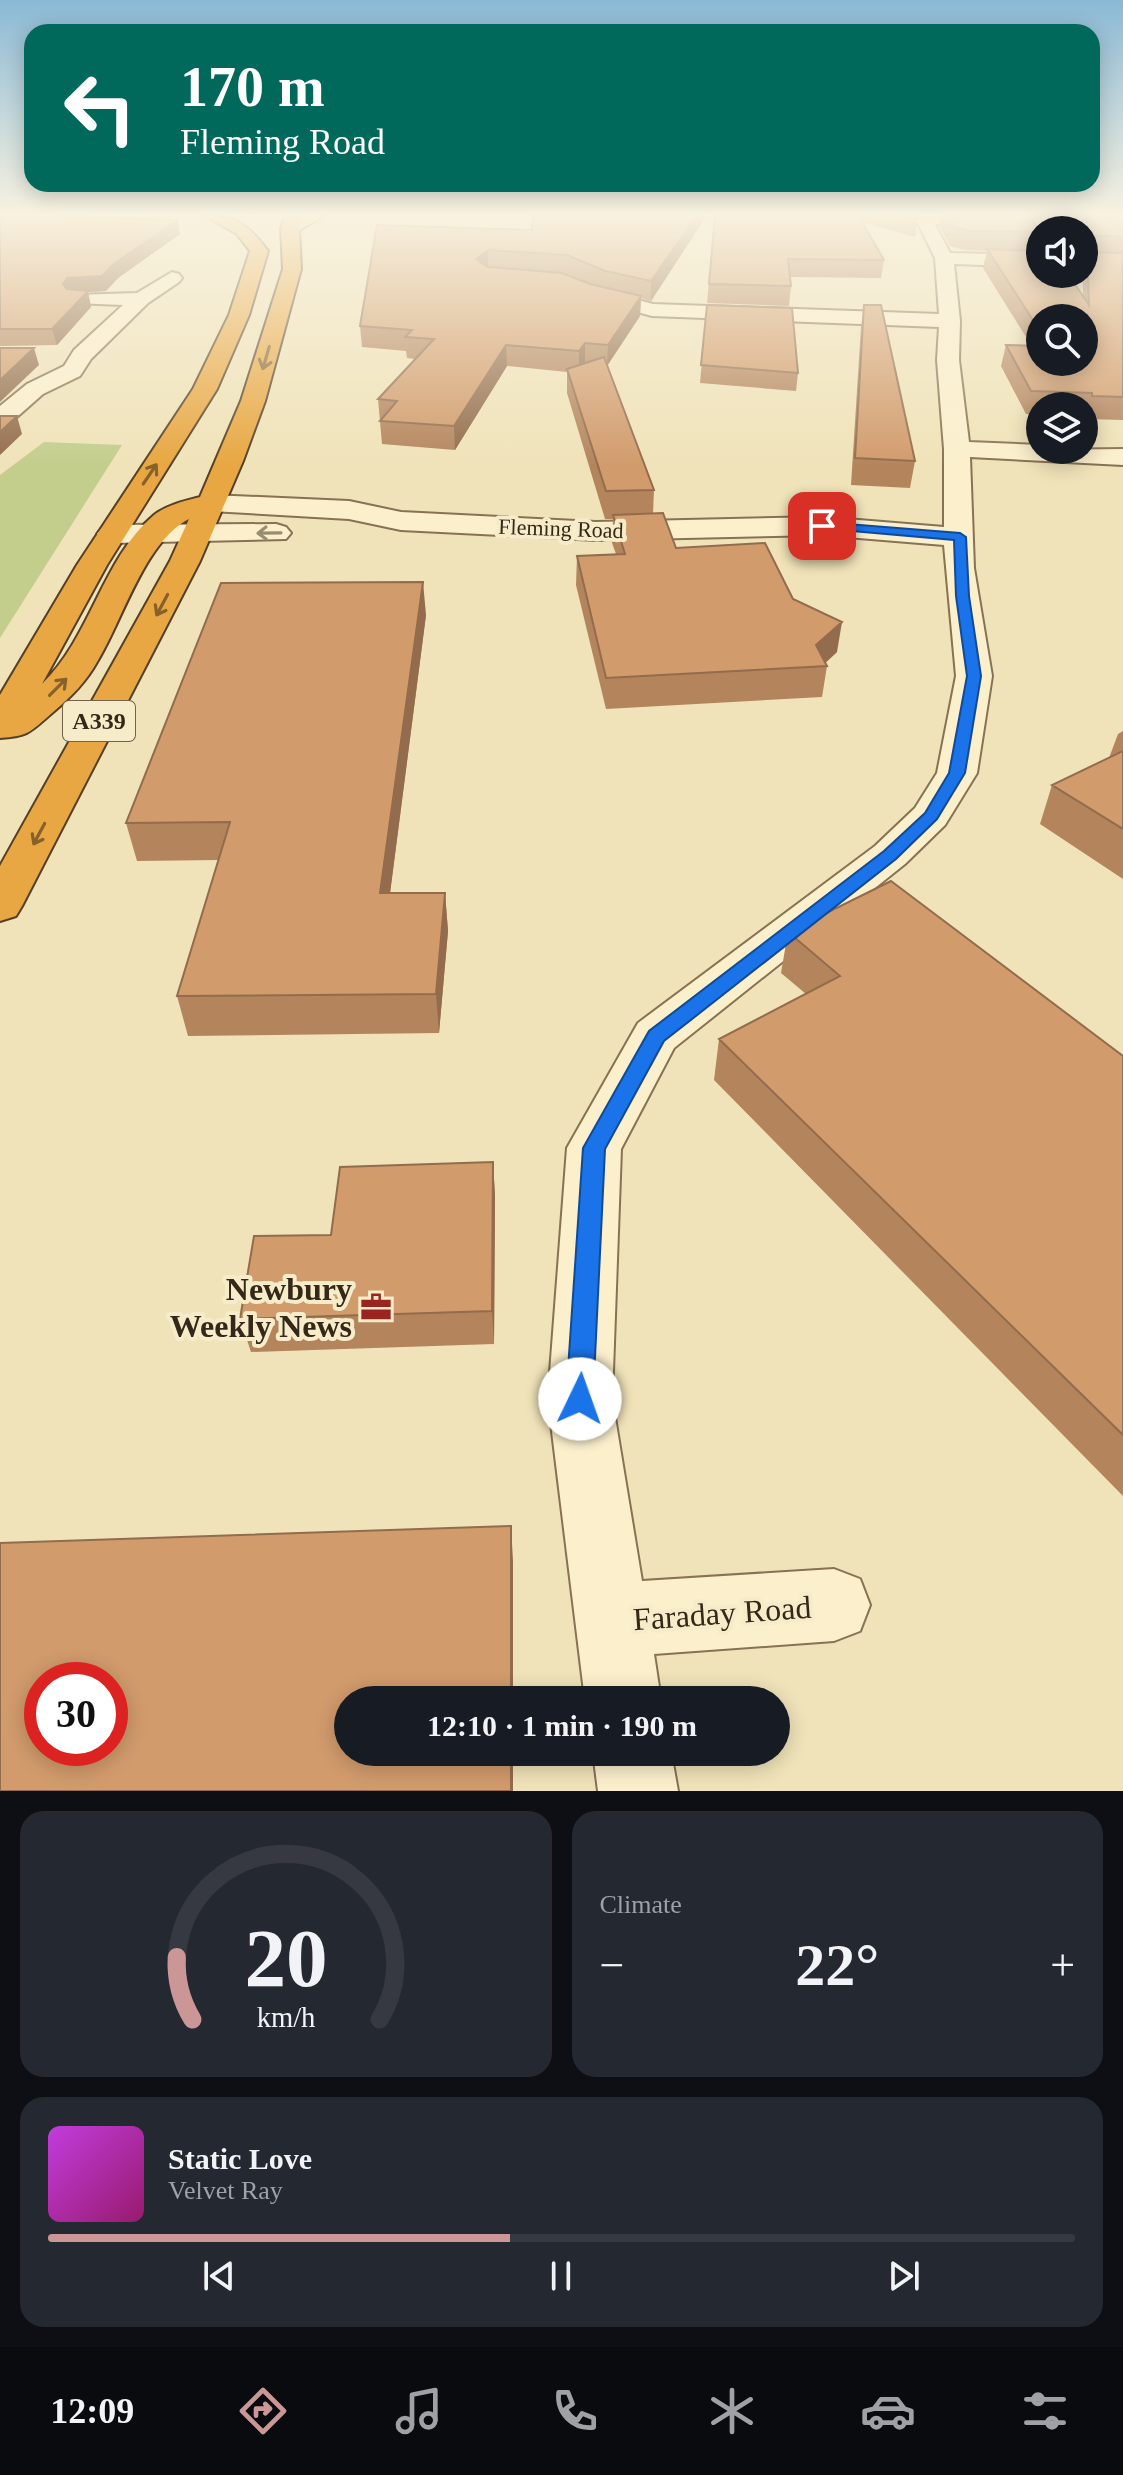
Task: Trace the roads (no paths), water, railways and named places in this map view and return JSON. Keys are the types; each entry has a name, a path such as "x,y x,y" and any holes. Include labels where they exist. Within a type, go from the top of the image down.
{"highway":[{"path":"0,727 112,534 205,389 245,299"},
{"name":"A339","path":"0,906 185,561 253,401 284,299"},
{"name":"A339","path":"0,739 61,685 78,664 153,534"}],"street":[{"path":"80,299 141,299"},
{"path":"0,419 35,389 72,371 82,355 141,299"},
{"path":"604,299 652,310 950,321"},
{"name":"Faraday Road","path":"621,1686 580,1399 594,1148 656,1036 890,855 931,816 957,773 974,676 962,596 957,449 948,360 948,299"},
{"path":"55,355 82,355"},
{"path":"957,449 1123,457"},
{"name":"Fleming Road","path":"112,534 153,534 203,519 328,531 401,521 596,531 822,526 960,537"},
{"name":"Faraday Road","path":"610,1620 834,1605"},
{"path":"634,1766 638,1791"}],"place":[{"name":"Newbury Weekly News","path":"376,1307"}]}
